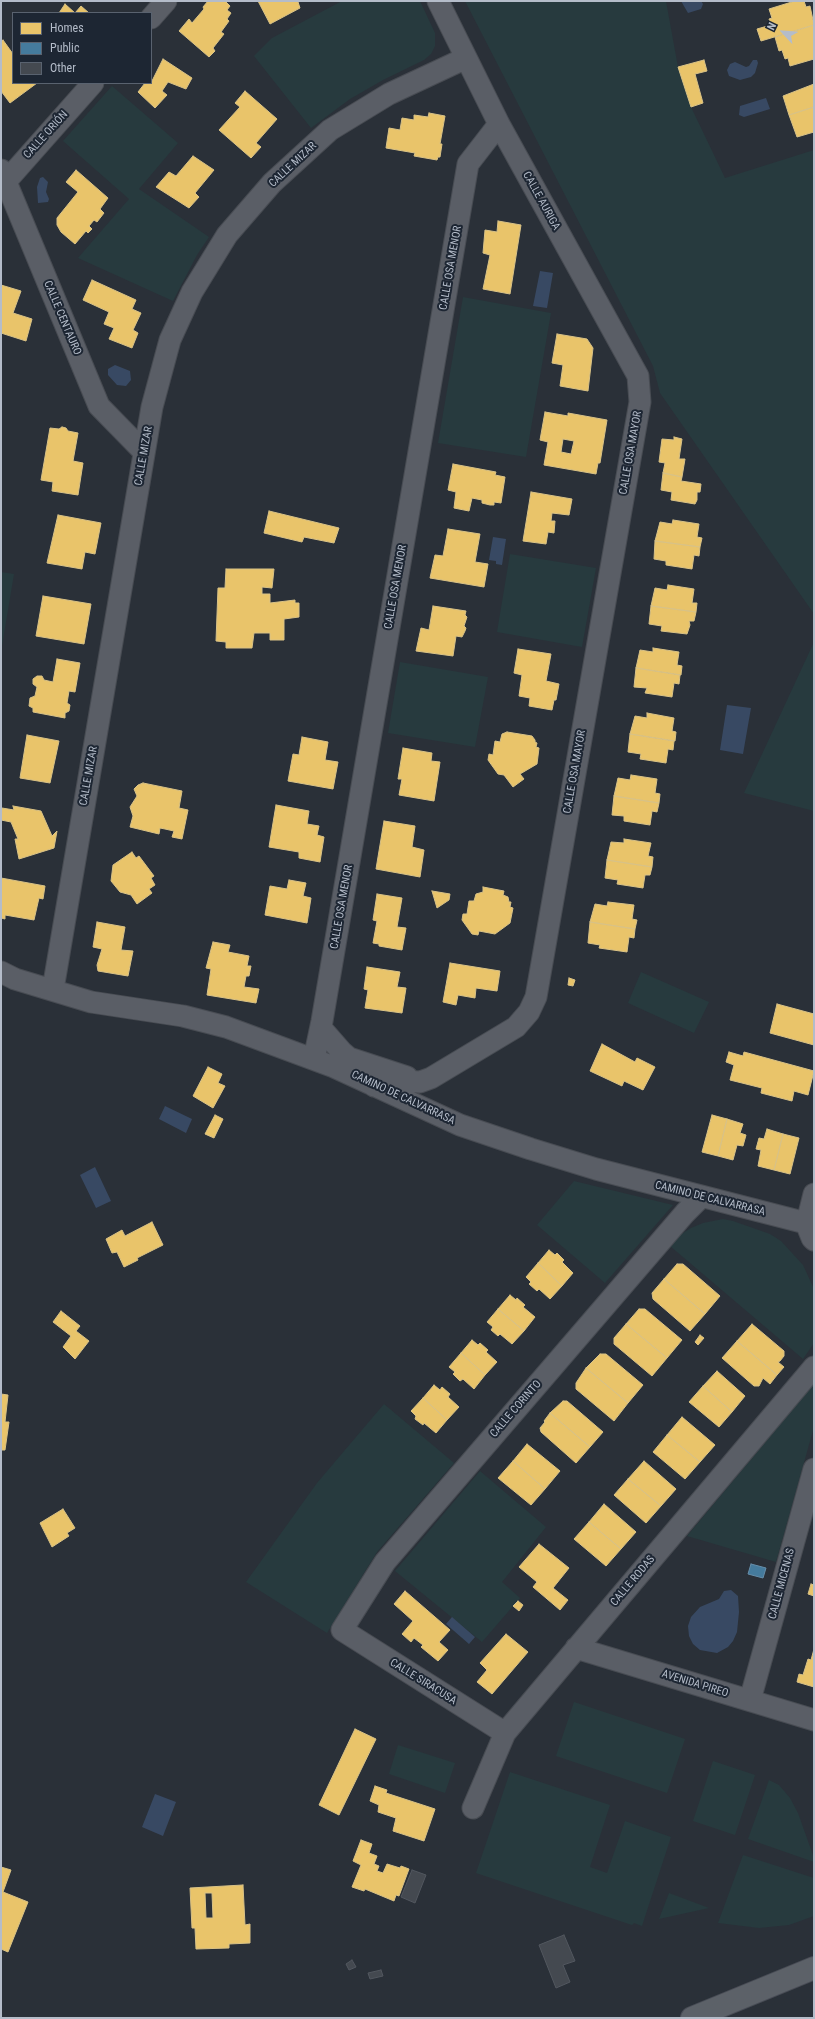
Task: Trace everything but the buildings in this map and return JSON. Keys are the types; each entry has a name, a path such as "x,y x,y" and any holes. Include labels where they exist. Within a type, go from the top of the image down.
{"main road":[{"path":"692,2018 814,1968"}],"street":[{"path":"152,17 166,1"},
{"name":"CALLE AURIGA","path":"438,1 499,124 638,376 640,402"},
{"name":"CALLE MIZAR","path":"53,989 152,407 170,340 192,292 227,235 272,183 330,130 389,94 466,58"},
{"name":"CALLE ORIÓN","path":"2,179 92,84"},
{"name":"CALLE OSA MENOR","path":"314,1059 321,1028 468,164 499,124"},
{"name":"CALLE CENTAURO","path":"2,179 99,406 144,452"},
{"name":"CALLE OSA MAYOR","path":"373,1078 420,1082 431,1078 516,1027 529,1012 536,997 640,402"},
{"name":"CAMINO DE CALVARRASA","path":"1,972 15,979 53,989 91,1002 196,1019 226,1027 314,1059 346,1064 474,1130 596,1169 701,1197 811,1229"},
{"path":"321,1028 342,1052 346,1064"},
{"path":"811,1229 814,1194"},
{"name":"CALLE CORINTO","path":"342,1630 385,1562 669,1231 701,1197"},
{"name":"CALLE RODAS","path":"473,1808 505,1733 814,1367"},
{"name":"CALLE MICENAS","path":"750,1700 814,1469"},
{"name":"CALLE SIRACUSA","path":"342,1630 505,1733"},
{"name":"AVENIDA PIREO","path":"576,1648 814,1720"}],"green space":[{"path":"342,1 420,1 435,33 435,46 431,54 424,60 383,80 350,99 311,128 254,56 272,38"},
{"path":"465,1 666,1 678,67 691,107 725,178 814,150 814,614 660,393 653,366"},
{"path":"112,86 178,143 139,189 209,237 197,255 173,301 78,258 129,199 63,141"},
{"path":"463,297 551,313 526,457 438,443"},
{"path":"510,554 596,568 582,647 497,632"},
{"path":"1,572 14,574 2,646 1,646"},
{"path":"814,642 814,811 744,793"},
{"path":"400,662 488,677 475,747 388,733"},
{"path":"641,972 709,1002 694,1033 628,1003"},
{"path":"574,1181 673,1205 605,1283 537,1225"},
{"path":"723,1219 770,1234 781,1241 803,1265 814,1289 814,1343 803,1359 670,1246 680,1235 691,1228 703,1223"},
{"path":"814,1384 814,1427 776,1562 687,1536"},
{"path":"384,1404 454,1463 377,1552 327,1633 246,1582 317,1483"},
{"path":"480,1471 546,1527 502,1582 520,1598 482,1642 395,1571"},
{"path":"574,1702 685,1739 667,1793 556,1756"},
{"path":"398,1745 455,1763 445,1793 389,1774"},
{"path":"713,1761 755,1775 735,1835 693,1821"},
{"path":"510,1772 610,1805 590,1867 607,1873 625,1821 671,1837 642,1926 634,1923 632,1925 476,1873"},
{"path":"769,1780 779,1785 790,1798 798,1813 814,1858 814,1862 748,1839"},
{"path":"743,1855 814,1878 814,1916 789,1925 759,1928 718,1923"},
{"path":"669,1893 709,1908 659,1919"}],"water":[{"path":"681,1 701,1 703,4 701,9 688,13"},
{"path":"753,60 757,60 758,63 755,73 751,77 740,80 729,76 727,70 730,64 735,62 746,67 749,66"},
{"path":"766,98 770,109 744,117 739,115 740,106"},
{"path":"43,177 48,182 46,192 49,199 48,202 38,203 37,187 40,178"},
{"path":"540,271 553,273 547,308 533,306"},
{"path":"115,365 130,371 131,380 126,386 117,385 108,375 108,369"},
{"path":"493,537 506,539 502,565 496,564 496,561 489,560"},
{"path":"727,705 751,708 743,754 720,750"},
{"path":"165,1106 192,1119 186,1133 159,1119"},
{"path":"95,1167 111,1201 96,1208 80,1175"},
{"path":"731,1590 738,1596 739,1612 737,1632 733,1641 728,1647 717,1653 700,1650 693,1644 689,1636 688,1626 691,1617 700,1607 719,1599 724,1591"},
{"path":"452,1617 475,1637 469,1644 446,1624"},
{"path":"155,1794 176,1802 163,1836 142,1827"}]}
